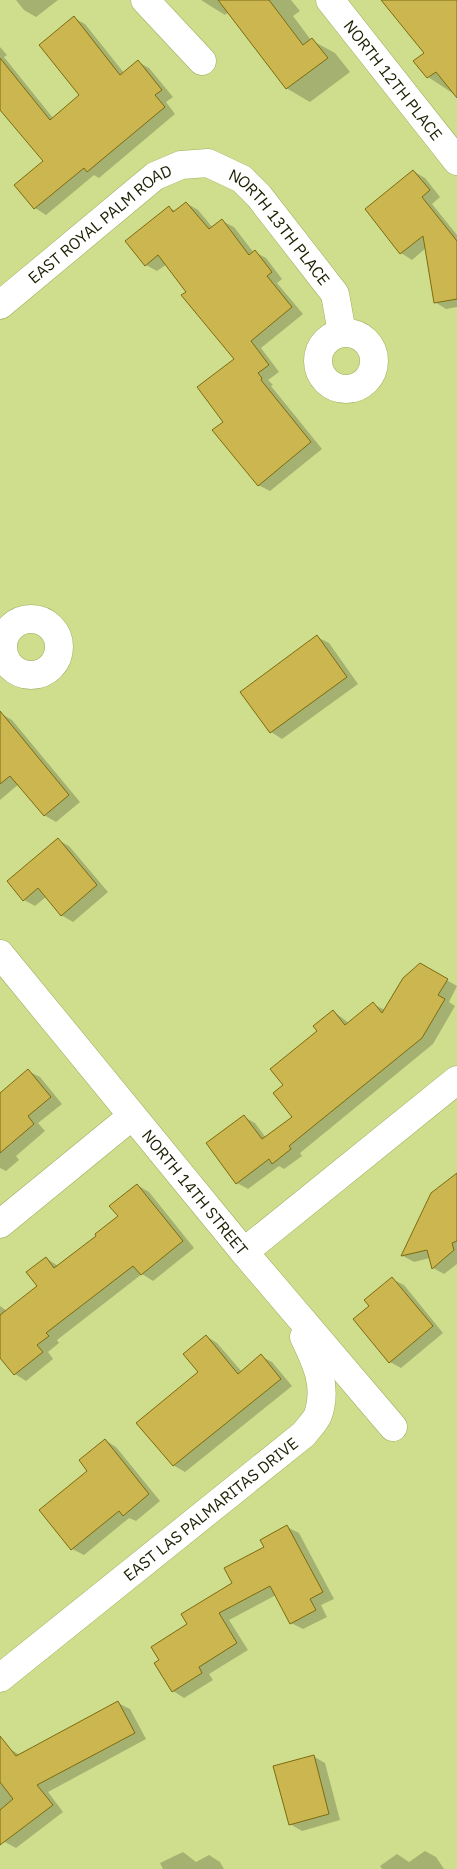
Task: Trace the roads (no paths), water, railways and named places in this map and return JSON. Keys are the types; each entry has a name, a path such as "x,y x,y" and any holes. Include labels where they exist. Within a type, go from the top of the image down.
{"street":[{"path":"145,0 202,61"},
{"name":"NORTH 12TH PLACE","path":"330,0 457,161"},
{"name":"EAST ROYAL PALM ROAD","path":"0,305 155,176 181,165 208,163"},
{"name":"NORTH 13TH PLACE","path":"208,163 242,179 259,196 335,294 342,333"},
{"name":"NORTH 14TH STREET","path":"0,954 244,1252 393,1427"},
{"path":"244,1252 457,1080"},
{"path":"0,1224 132,1116"},
{"name":"EAST LAS PALMARITAS DRIVE","path":"0,1678 304,1434 318,1416 321,1394 320,1369 284,1297"}]}
